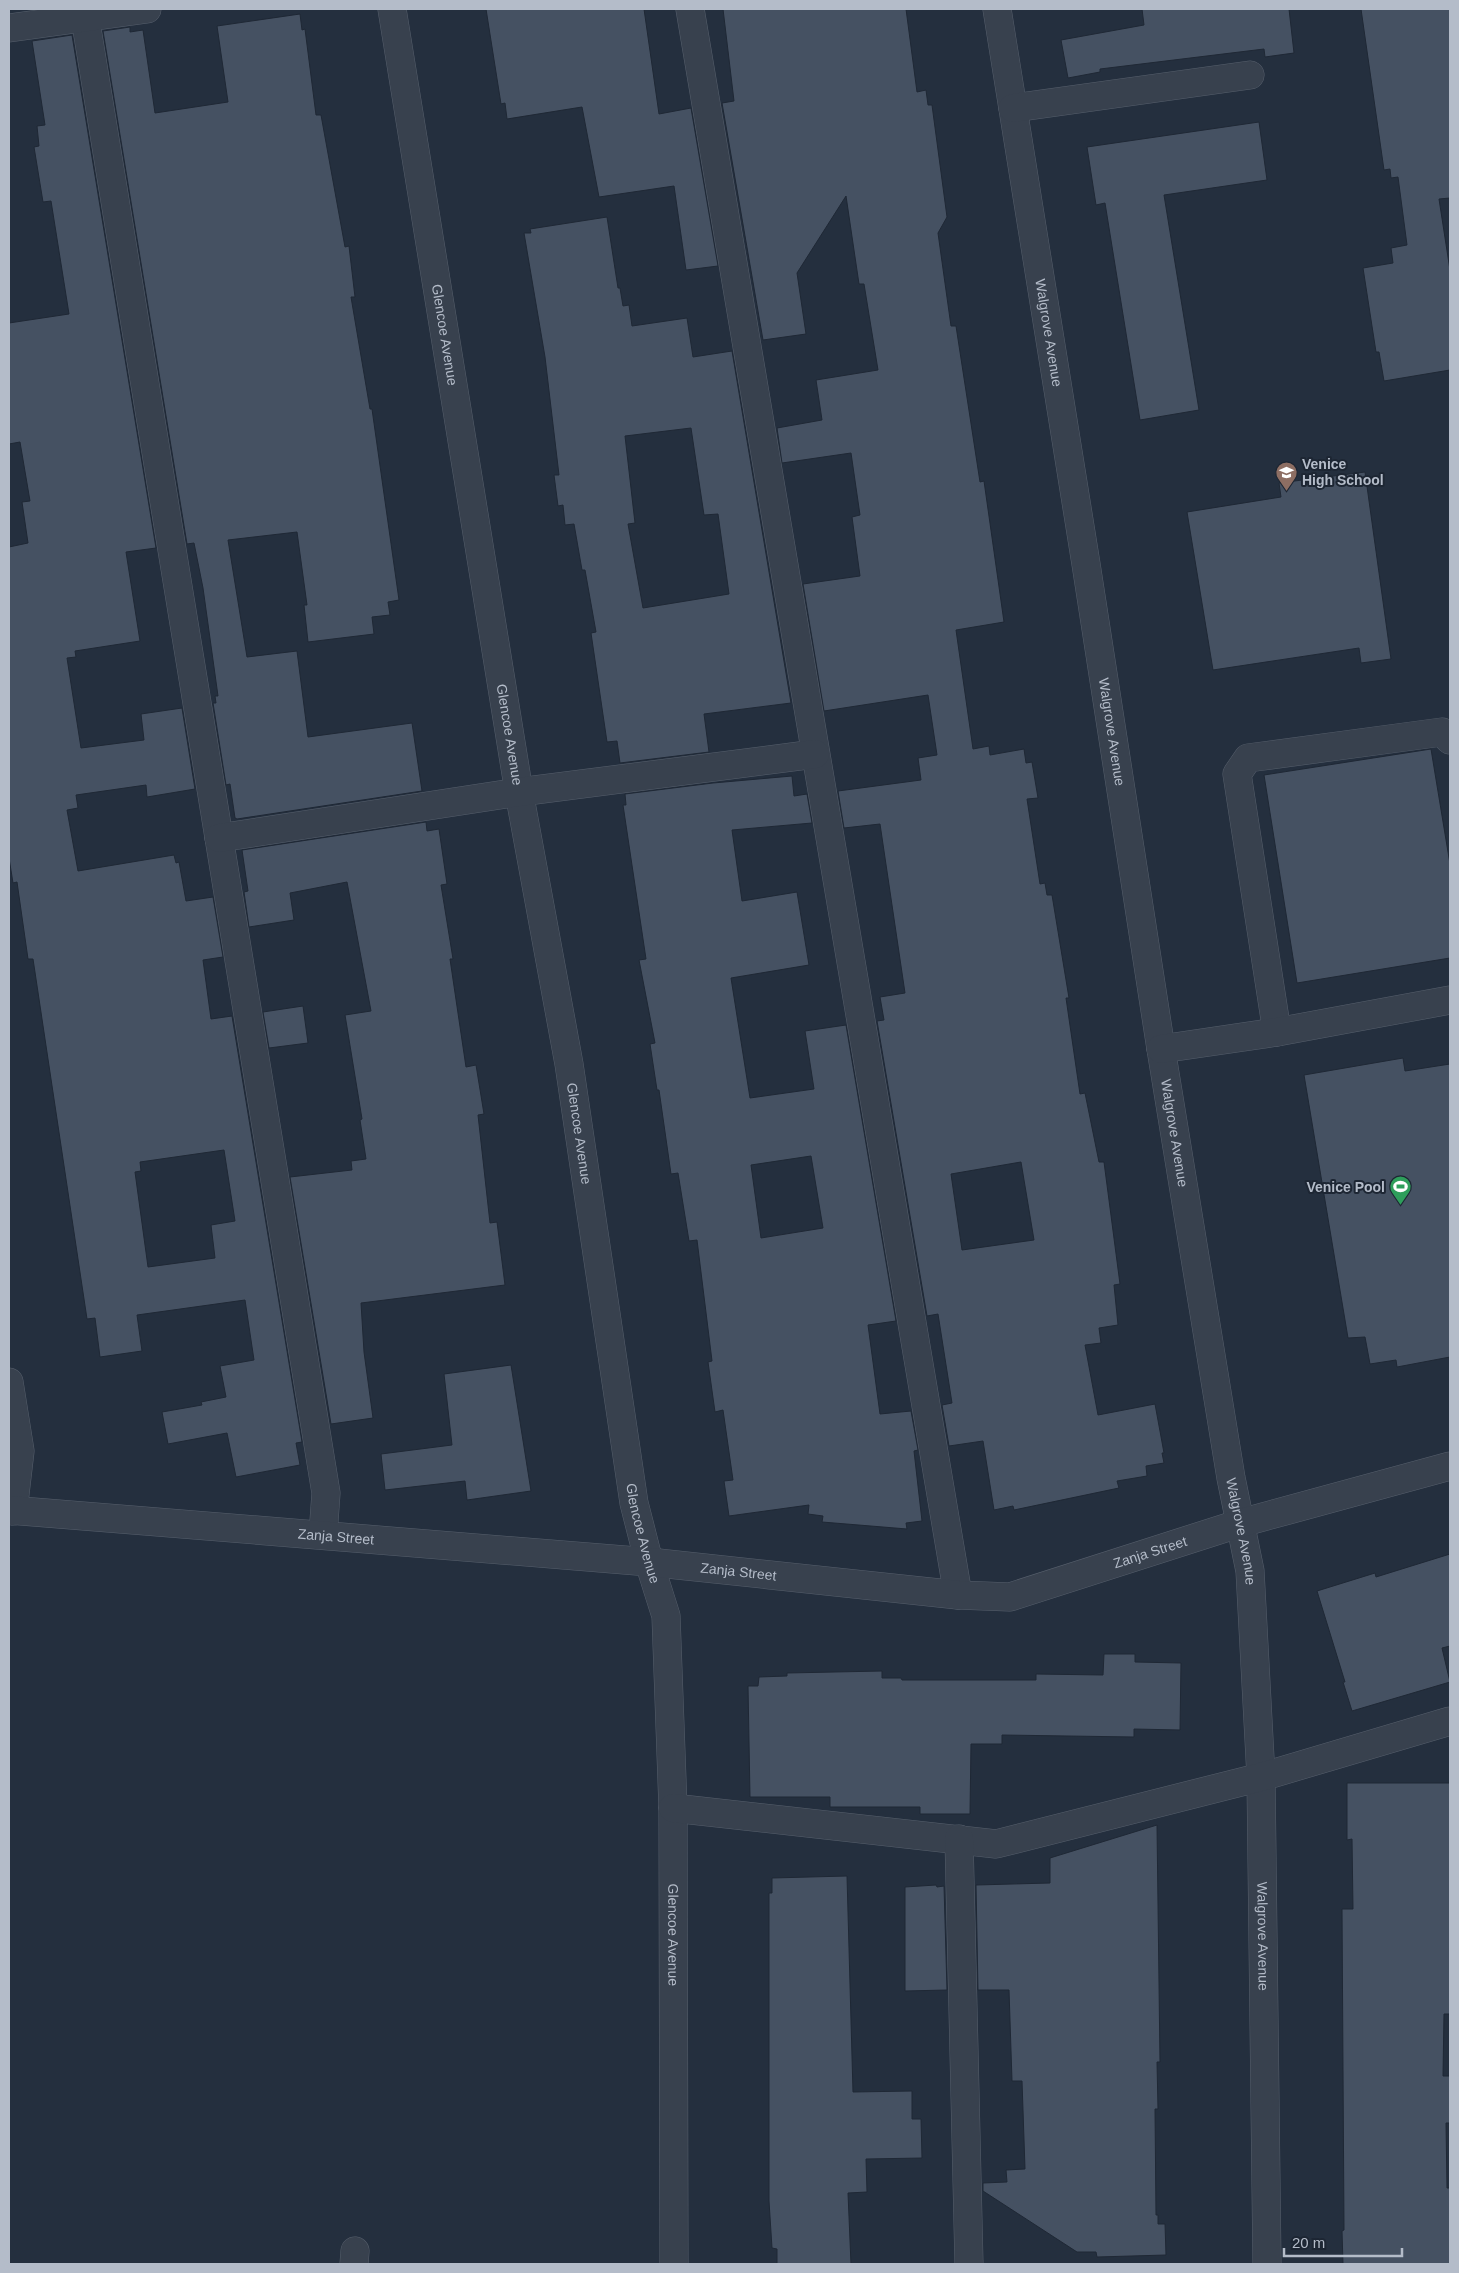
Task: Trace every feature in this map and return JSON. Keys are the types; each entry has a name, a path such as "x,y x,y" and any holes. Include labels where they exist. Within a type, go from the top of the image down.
{"street":[{"path":"9,28 147,9"},
{"name":"Glencoe Avenue","path":"392,9 519,792 570,1064 634,1503 649,1562 666,1616 674,1808 674,2264"},
{"path":"690,9 958,1595"},
{"name":"Walgrove Avenue","path":"997,9 1096,622 1161,1050 1231,1478 1250,1571 1260,1777 1267,2264"},
{"path":"85,18 326,1493 323,1535"},
{"path":"1013,108 1250,75"},
{"path":"1277,1032 1237,774 1248,758 1442,732 1450,740"},
{"path":"219,838 519,792 815,754"},
{"path":"1161,1050 1277,1032 1450,1000"},
{"path":"9,1382 20,1450 11,1510"},
{"name":"Zanja Street","path":"11,1510 649,1562 958,1595 1010,1597 1241,1524 1450,1466"},
{"path":"674,1808 996,1844 1260,1777 1450,1721"},
{"path":"959,1839 968,2264"}],"building":[{"path":"486,9 644,9 659,114 691,108 718,266 686,270 674,186 599,197 582,107 507,119 505,103 501,104"},
{"path":"723,9 906,9 917,92 926,90 928,105 932,105 947,217 938,233 951,326 956,326 980,482 984,481 1004,622 956,630 973,749 989,746 990,755 1024,749 1026,763 1032,762 1038,798 1027,799 1040,884 1045,883 1047,895 1052,895 1069,998 1066,998 1080,1094 1085,1093 1099,1162 1104,1162 1120,1284 1114,1285 1118,1325 1099,1328 1101,1343 1085,1345 1098,1415 1155,1404 1164,1453 1162,1453 1164,1463 1146,1466 1147,1476 1117,1481 1119,1488 1014,1510 1013,1506 994,1510 983,1441 949,1446 942,1405 952,1403 938,1314 927,1316 877,1021 884,1020 880,997 905,993 880,824 844,828 838,791 921,780 918,758 937,755 928,695 824,711 803,584 860,576 852,517 860,515 851,453 782,463 777,428 822,420 816,380 878,370 864,284 859,284 846,196 797,273 806,334 763,340 722,103 734,101","holes":["1021,1162 1034,1240 962,1250 951,1174"]},
{"path":"1142,9 1289,9 1294,53 1265,57 1264,49 1100,69 1100,72 1068,78 1061,40 1144,25"},
{"path":"1361,9 1450,9 1450,198 1439,199 1450,270 1450,370 1384,381 1379,352 1376,352 1363,268 1393,263 1391,248 1407,245 1398,177 1391,178 1390,169 1384,170"},
{"path":"300,14 302,30 305,29 316,115 321,115 345,247 349,246 355,297 351,297 370,409 372,409 399,600 388,602 390,615 372,617 374,634 308,642 304,605 307,605 297,532 228,540 247,657 297,651 308,737 412,723 422,791 237,819 235,818 230,784 226,785 213,703 216,703 215,696 218,696 203,588 194,543 187,544 103,31 130,27 130,32 143,30 155,113 228,102 217,26"},
{"path":"72,35 156,548 126,552 140,641 75,651 76,657 67,658 81,748 144,740 141,714 182,708 195,789 147,797 146,785 76,795 78,808 67,810 78,871 174,855 176,863 179,862 186,901 213,897 223,957 203,960 211,1019 232,1016 302,1442 296,1443 300,1465 236,1477 227,1433 168,1444 162,1412 202,1405 201,1402 226,1397 220,1366 254,1360 245,1300 137,1315 142,1351 100,1357 95,1318 87,1319 33,959 28,959 17,882 13,883 9,858 9,547 28,543 22,502 30,501 20,442 9,444 9,323 69,314 51,201 43,202 34,147 39,146 37,126 45,125 32,41","holes":["224,1150 235,1221 211,1225 215,1258 148,1267 135,1172 141,1171 140,1162"]},
{"path":"1259,122 1267,180 1164,195 1199,410 1140,420 1105,203 1096,205 1087,147"},
{"path":"607,217 618,288 620,288 623,306 629,305 632,326 687,318 693,357 732,351 791,703 704,714 709,752 620,763 617,741 607,742 591,633 596,632 585,570 582,570 574,524 565,525 563,505 558,506 554,475 559,475 545,357 524,233 531,233 530,229","holes":["691,428 704,515 718,514 729,594 643,608 628,524 635,523 625,436"]},
{"path":"1365,472 1391,659 1361,663 1359,648 1213,670 1187,512 1281,497 1279,483"},
{"path":"1431,749 1450,864 1450,958 1297,983 1264,775"},
{"path":"792,776 794,796 807,794 812,823 732,830 742,901 797,892 809,965 731,978 750,1098 814,1089 805,1031 846,1025 896,1321 868,1325 880,1414 911,1411 918,1450 914,1451 922,1521 906,1523 907,1529 822,1522 823,1516 808,1514 809,1505 729,1516 724,1481 733,1480 723,1410 715,1412 708,1362 712,1361 697,1240 689,1241 678,1173 671,1174 659,1090 657,1090 650,1044 655,1043 639,960 646,959 623,805 626,805 625,794 713,783","holes":["811,1156 823,1228 761,1238 751,1165"]},
{"path":"426,822 427,831 439,829 447,884 441,885 453,959 450,959 466,1067 476,1065 484,1114 478,1115 490,1223 497,1222 505,1285 361,1303 364,1352 373,1418 331,1424 290,1177 352,1170 351,1161 366,1159 360,1120 362,1119 345,1015 371,1011 347,882 290,893 294,920 249,927 244,892 248,891 242,850"},
{"path":"303,1006 308,1043 269,1048 263,1012"},
{"path":"1403,1058 1405,1071 1450,1064 1450,1357 1397,1367 1396,1360 1370,1364 1365,1337 1348,1338 1304,1075"},
{"path":"511,1365 531,1491 467,1500 465,1481 385,1490 381,1454 452,1445 444,1374"},
{"path":"1450,1554 1450,1646 1442,1648 1450,1682 1352,1711 1317,1591 1375,1573 1376,1577"},
{"path":"1104,1654 1135,1654 1135,1662 1181,1663 1180,1730 1134,1729 1134,1737 1002,1735 1002,1744 971,1744 970,1814 920,1814 920,1807 830,1807 830,1797 750,1797 748,1686 758,1686 759,1677 787,1676 787,1673 882,1671 882,1678 901,1678 902,1680 1036,1680 1036,1674 1103,1675"},
{"path":"1347,1783 1450,1783 1450,2014 1444,2014 1443,2076 1450,2076 1450,2123 1446,2123 1447,2188 1450,2188 1450,2264 1343,2264 1342,1909 1353,1909 1352,1839 1347,1840"},
{"path":"1157,1825 1160,2062 1157,2062 1158,2109 1155,2109 1156,2215 1158,2215 1158,2224 1165,2224 1166,2255 1097,2257 1096,2252 1077,2252 983,2191 983,2183 1007,2182 1006,2170 1025,2169 1022,2081 1012,2081 1009,1990 978,1990 976,1885 1050,1883 1050,1858"},
{"path":"847,1876 853,2092 912,2091 912,2119 921,2119 922,2158 866,2159 867,2192 848,2193 851,2264 777,2264 777,2249 772,2248 769,2201 769,1893 772,1893 772,1878"},
{"path":"936,1885 937,1887 944,1886 947,1990 905,1991 905,1887"}],"place":[{"name":"Venice High School","path":"1286,491"},
{"name":"Venice Pool","path":"1401,1206"}]}
